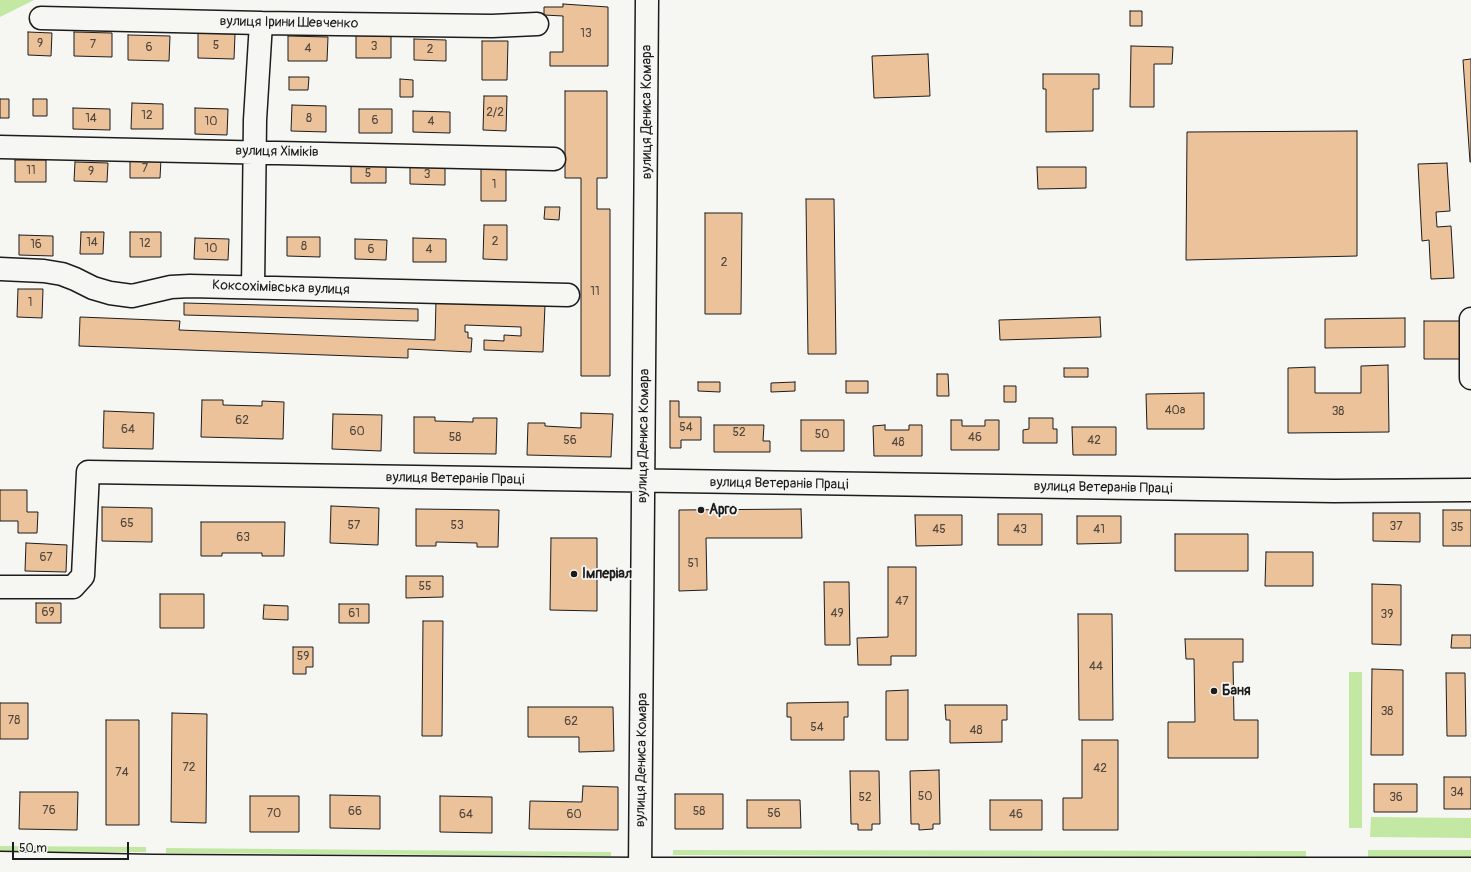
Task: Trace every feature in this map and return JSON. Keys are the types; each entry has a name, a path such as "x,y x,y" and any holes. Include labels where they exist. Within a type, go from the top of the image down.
{"street":[{"name":"вулиця Дениса Комара","path":"640,871 647,0"},
{"name":"вулиця Ірини Шевченко","path":"41,18 492,26 537,24"},
{"path":"253,287 255,120 261,23"},
{"name":"вулиця Хіміків","path":"0,147 554,159"},
{"name":"Коксохімівська вулиця","path":"0,269 44,271 62,274 76,279 93,288 110,293 132,296 171,287 253,287 568,295"},
{"path":"1471,319 1471,378"},
{"name":"вулиця Ветеранів Праці","path":"0,587 73,587 83,576 88,472 644,482 1334,490 1471,490"},
{"path":"0,863 640,871 1471,869"}],"green space":[{"path":"0,0 34,0 0,17"},
{"path":"1349,672 1362,672 1362,828 1349,828"},
{"path":"1371,817 1471,818 1471,838 1370,837"},
{"path":"0,846 146,847 146,852 0,852"},
{"path":"166,848 611,852 611,856 166,853"},
{"path":"673,850 1306,851 1306,857 673,855"},
{"path":"1368,850 1471,850 1471,859 1368,859"}],"building":[{"path":"563,4 608,7 608,66 550,66 550,52 563,52 563,16 544,15 544,7 563,7"},
{"path":"1130,11 1142,11 1142,26 1130,26"},
{"path":"28,32 52,33 51,56 28,55"},
{"path":"74,32 112,33 112,57 74,56"},
{"path":"198,33 235,34 234,59 198,58"},
{"path":"128,35 170,36 169,61 128,60"},
{"path":"356,35 391,36 391,58 356,58"},
{"path":"288,36 328,37 327,61 288,61"},
{"path":"414,39 446,40 446,61 414,60"},
{"path":"482,41 508,41 507,80 482,80"},
{"path":"1131,46 1173,47 1172,64 1154,64 1154,107 1130,107"},
{"path":"928,54 930,96 874,98 872,56"},
{"path":"1471,59 1471,162 1470,162 1463,60"},
{"path":"1043,74 1099,74 1099,89 1093,89 1093,131 1046,132 1046,89 1043,89"},
{"path":"289,77 309,77 308,90 289,90"},
{"path":"400,79 413,80 413,97 400,97"},
{"path":"565,91 607,91 607,178 597,178 597,209 610,209 610,376 581,376 581,178 565,178"},
{"path":"484,96 507,96 506,131 483,130"},
{"path":"0,99 9,99 9,118 0,118"},
{"path":"33,99 47,99 47,116 33,116"},
{"path":"132,103 163,104 163,129 131,129"},
{"path":"292,105 326,106 326,132 291,131"},
{"path":"73,108 110,109 110,130 73,129"},
{"path":"195,108 228,109 227,135 195,134"},
{"path":"359,109 392,109 392,133 359,133"},
{"path":"413,111 450,112 450,133 413,132"},
{"path":"1357,131 1357,256 1186,260 1187,132"},
{"path":"130,159 161,159 160,178 130,178"},
{"path":"15,160 46,160 46,182 15,182"},
{"path":"75,162 108,163 107,182 74,181"},
{"path":"1447,163 1450,211 1436,212 1437,227 1451,226 1454,278 1431,279 1429,240 1422,241 1418,164"},
{"path":"410,165 445,165 445,185 410,184"},
{"path":"351,166 386,166 386,183 351,183"},
{"path":"1037,167 1086,167 1086,188 1038,189"},
{"path":"481,168 506,168 506,201 481,201"},
{"path":"806,199 834,199 836,354 808,354"},
{"path":"545,207 560,207 559,220 544,219"},
{"path":"705,213 742,213 741,314 705,314"},
{"path":"484,225 507,225 507,260 483,259"},
{"path":"81,232 104,232 103,254 80,254"},
{"path":"130,232 161,232 161,257 130,257"},
{"path":"19,235 53,236 53,256 19,255"},
{"path":"287,237 320,237 320,257 287,256"},
{"path":"195,238 229,239 228,260 194,259"},
{"path":"413,238 446,239 446,262 413,262"},
{"path":"355,239 387,240 386,260 355,259"},
{"path":"18,289 43,289 42,318 17,317"},
{"path":"436,301 545,305 543,352 484,350 484,340 504,341 504,335 521,336 521,327 465,325 465,332 468,332 468,338 472,338 471,352 408,349 408,358 79,346 80,317 180,321 179,330 435,340"},
{"path":"184,303 418,309 418,321 184,315"},
{"path":"1100,317 1101,337 1000,340 999,320"},
{"path":"1405,318 1405,347 1325,348 1325,319"},
{"path":"1424,321 1463,321 1463,359 1424,359"},
{"path":"1388,365 1389,432 1288,433 1288,368 1315,367 1315,393 1361,393 1361,366"},
{"path":"1064,368 1088,368 1088,377 1064,377"},
{"path":"937,374 948,374 949,396 937,396"},
{"path":"846,381 868,381 868,393 846,393"},
{"path":"698,382 720,382 720,392 698,391"},
{"path":"795,382 795,391 771,392 771,383"},
{"path":"1004,386 1016,386 1016,402 1004,402"},
{"path":"1204,393 1204,429 1147,429 1146,394"},
{"path":"202,400 223,400 223,405 262,406 262,401 284,402 283,439 201,437"},
{"path":"670,401 679,401 679,417 701,417 701,440 681,440 681,448 670,448"},
{"path":"104,411 154,413 153,449 103,448"},
{"path":"581,413 613,414 611,457 527,455 528,423 545,423 545,426 581,428"},
{"path":"333,414 382,415 381,451 332,449"},
{"path":"414,417 435,417 435,421 473,422 473,418 497,418 496,454 414,453"},
{"path":"1029,418 1053,418 1053,429 1057,429 1057,443 1023,443 1023,430 1029,429"},
{"path":"801,420 844,420 844,451 801,451"},
{"path":"951,420 962,420 962,426 985,426 985,420 999,420 999,450 951,450"},
{"path":"714,425 764,425 763,441 770,441 770,452 714,452"},
{"path":"885,425 885,430 909,430 909,425 922,425 922,456 874,456 873,426"},
{"path":"1072,427 1116,427 1116,455 1073,455"},
{"path":"0,490 27,490 27,512 38,512 37,533 18,533 18,521 0,521"},
{"path":"331,506 379,508 378,545 330,543"},
{"path":"102,507 152,508 152,542 102,541"},
{"path":"416,509 499,510 498,547 477,547 477,543 436,542 436,546 416,546"},
{"path":"801,509 802,538 706,538 707,590 679,591 679,510"},
{"path":"1443,510 1471,510 1471,546 1443,546"},
{"path":"1373,513 1420,513 1420,542 1373,541"},
{"path":"998,514 1042,514 1042,545 998,545"},
{"path":"915,515 962,515 962,545 916,546"},
{"path":"1077,516 1121,516 1121,543 1077,544"},
{"path":"201,522 285,522 284,556 262,556 262,553 222,553 222,556 201,556"},
{"path":"1175,534 1248,534 1248,571 1175,571"},
{"name":"Імперіал","path":"551,538 597,538 597,611 550,610"},
{"path":"26,543 67,545 66,572 25,571"},
{"path":"1266,552 1313,552 1313,586 1265,586"},
{"path":"888,567 916,567 916,656 891,656 891,665 858,665 857,638 888,637"},
{"path":"406,576 443,576 443,597 406,598"},
{"path":"824,582 849,582 850,645 825,645"},
{"path":"1372,584 1401,585 1401,645 1372,644"},
{"path":"160,594 204,594 204,628 160,628"},
{"path":"36,603 61,603 61,623 36,623"},
{"path":"339,604 369,604 369,623 339,623"},
{"path":"264,605 288,606 288,620 263,619"},
{"path":"1078,614 1112,614 1113,720 1079,720"},
{"path":"423,621 443,621 442,736 422,736"},
{"path":"1452,635 1471,635 1471,648 1451,648"},
{"name":"Баня","path":"1185,639 1243,639 1243,662 1233,662 1234,720 1258,720 1258,758 1168,758 1168,722 1195,722 1194,659 1186,659"},
{"path":"293,647 313,647 313,667 306,667 306,674 293,674"},
{"path":"1372,669 1403,670 1403,755 1371,755"},
{"path":"1446,673 1465,673 1466,736 1447,736"},
{"path":"908,690 908,740 886,740 886,691"},
{"path":"848,702 848,717 844,717 844,740 791,740 791,717 787,717 787,703"},
{"path":"0,703 28,703 28,739 0,739"},
{"path":"945,705 1007,705 1007,720 1002,720 1002,742 950,743 950,720 946,720"},
{"path":"528,707 613,707 614,751 579,752 579,737 528,737"},
{"path":"172,713 207,714 206,823 171,822"},
{"path":"106,720 139,720 139,825 106,825"},
{"path":"1082,740 1118,740 1118,830 1063,830 1063,798 1082,798"},
{"path":"939,770 940,824 933,824 933,829 919,830 919,824 911,824 910,771"},
{"path":"850,771 879,771 880,824 872,824 872,830 858,830 858,824 851,824"},
{"path":"1444,777 1471,777 1471,809 1444,809"},
{"path":"1374,784 1417,784 1417,812 1374,812"},
{"path":"583,786 618,787 618,830 529,829 530,801 582,802"},
{"path":"20,792 78,792 77,830 19,829"},
{"path":"675,794 723,794 723,829 675,829"},
{"path":"330,795 380,796 380,829 330,828"},
{"path":"250,796 299,796 299,832 250,832"},
{"path":"440,796 492,797 492,833 440,832"},
{"path":"747,800 800,800 801,828 747,828"},
{"path":"990,800 1042,800 1042,830 990,830"}],"place":[{"name":"Арго","path":"701,510"},
{"name":"Імперіал","path":"574,574"},
{"name":"Баня","path":"1214,691"}]}
